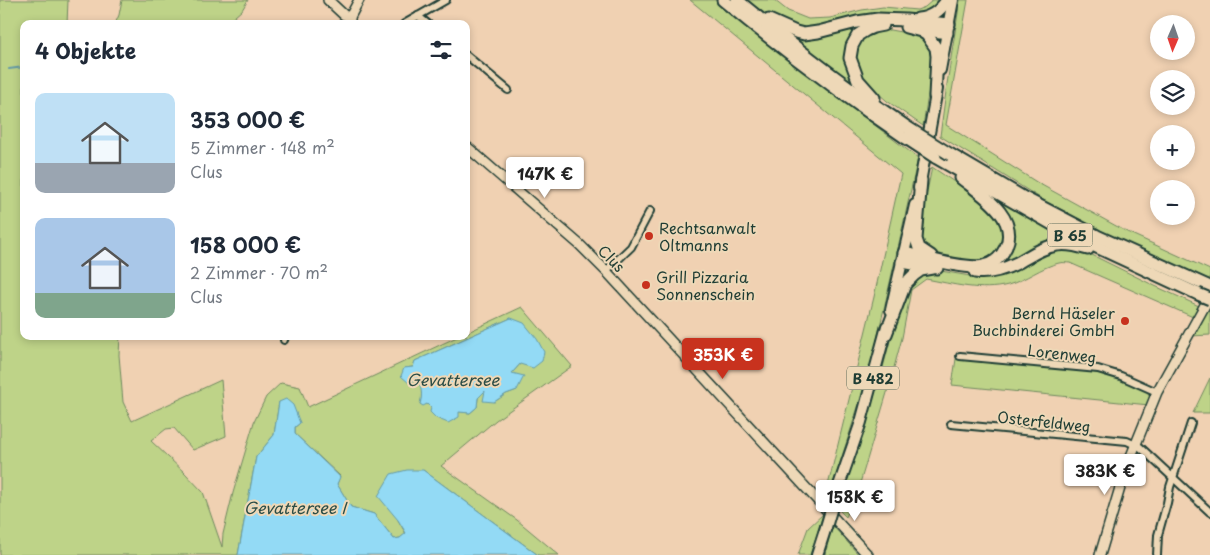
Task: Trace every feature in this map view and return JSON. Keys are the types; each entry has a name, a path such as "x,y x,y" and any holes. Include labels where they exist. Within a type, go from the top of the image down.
{"highway":[{"name":"B 65","path":"723,0 860,106 907,133 949,162 1073,236 1110,254 1203,289"},
{"name":"B 65","path":"737,0 854,91 889,114 907,133 935,157 1024,198 1203,289 1210,298"},
{"path":"889,114 858,80 850,58 852,46 858,35 866,30 873,27 906,23 930,16 942,8 948,0"},
{"path":"750,10 788,30 804,34 864,21 878,20 948,28"},
{"path":"906,23 921,31 936,48 935,96"},
{"path":"886,334 905,284 914,275 936,264 983,266 996,261 1007,244 1009,237 1006,222 1000,211 949,162"},
{"path":"921,180 916,239 920,248 936,264"},
{"path":"903,257 979,273 992,272 1018,263 1047,247 1057,245 1067,244 1110,254"}],"main road":[{"path":"328,0 350,20 359,0"},
{"name":"B 482","path":"817,555 861,422 886,334 921,180 953,0"},
{"name":"Clus","path":"470,149 580,245 606,271 868,555"},
{"path":"1100,555 1135,445 1157,392 1210,298"}],"street":[{"path":"411,20 446,0"},
{"path":"418,16 423,20"},
{"path":"470,58 508,90"},
{"path":"606,271 631,247 650,212"},
{"name":"Lorenweg","path":"960,356 1098,369 1121,376 1157,392"},
{"path":"1157,555 1158,532 1164,515 1172,478 1190,422"},
{"name":"Osterfeldweg","path":"951,424 1127,441 1135,445"},
{"path":"1135,445 1140,447 1210,512"}],"green space":[{"path":"0,0 68,0 67,20 20,20 20,340 120,340 119,355 123,402 132,421 221,380 226,436 193,450 174,428 166,429 151,441 203,492 222,547 223,534 233,493 254,422 266,397 281,383 300,387 308,407 450,340 462,340 415,361 413,367 404,368 420,382 422,398 420,404 427,404 431,408 470,413 477,407 478,398 485,391 494,402 506,394 517,390 512,373 520,364 511,318 470,336 470,331 522,307 572,366 496,420 441,466 517,520 559,555 538,555 423,470 398,520 406,534 394,539 374,514 351,507 337,484 340,476 295,434 295,427 300,423 298,419 279,402 274,435 256,457 238,555 0,555"},
{"path":"122,0 248,0 242,10 231,20 117,20"},
{"path":"690,0 774,0 788,11 808,19 830,18 883,7 917,10 925,7 933,0 943,0 937,9 921,16 876,16 853,39 860,89 789,35 777,51 918,158 870,370 810,555 798,555 808,528 823,514 823,506 874,297 901,174"},
{"path":"960,0 968,0 946,125 1038,183 1127,232 1210,270 1210,282 1146,254 1045,201 940,136"},
{"path":"876,30 890,30 912,34 925,39 931,46 934,58 923,126 887,101 860,77 855,52 862,38"},
{"path":"932,167 990,206 1004,230 1002,246 988,260 969,263 934,255 922,246 919,231"},
{"path":"990,196 1072,241 1007,264 995,264 1012,240"},
{"path":"1055,249 1078,250 1092,255 1199,306 1193,317 1070,263 1060,263 1046,267 1015,283 998,287 967,286 926,279 911,290 902,338 889,386 858,490 846,517 837,508 840,496 881,375 902,295 919,274 935,270 970,276 987,276"},
{"path":"1208,310 1210,311 1210,335 1191,336"},
{"path":"956,359 1098,372 1121,379 1147,391 1151,399 1149,405 952,385"},
{"path":"1210,378 1210,413 1193,413 1208,382"},
{"path":"832,525 859,555 825,555"}],"water":[{"name":"Gevattersee","path":"511,318 524,323 537,339 544,352 542,361 533,368 520,364 512,373 524,376 517,390 506,394 494,402 483,401 485,391 478,398 477,407 470,413 459,412 459,417 448,423 436,418 430,412 431,408 427,404 423,406 420,404 421,391 418,379 409,383 401,376 404,368 413,367 415,361 462,340 470,340 470,336"},
{"name":"Gevattersee I","path":"286,399 293,405 300,423 295,427 295,434 340,477 337,484 351,507 374,514 394,539 400,538 406,533 378,496 391,474 407,470 423,470 538,555 238,555 256,457 274,435 279,402"}],"waterway":[{"path":"9,69 20,68"}],"place":[{"name":"Rechtsanwalt Oltmanns","path":"649,236"},
{"name":"Grill Pizzaria Sonnenschein","path":"646,285"},
{"name":"Bernd Häseler Buchbinderei GmbH","path":"1125,321"}]}
